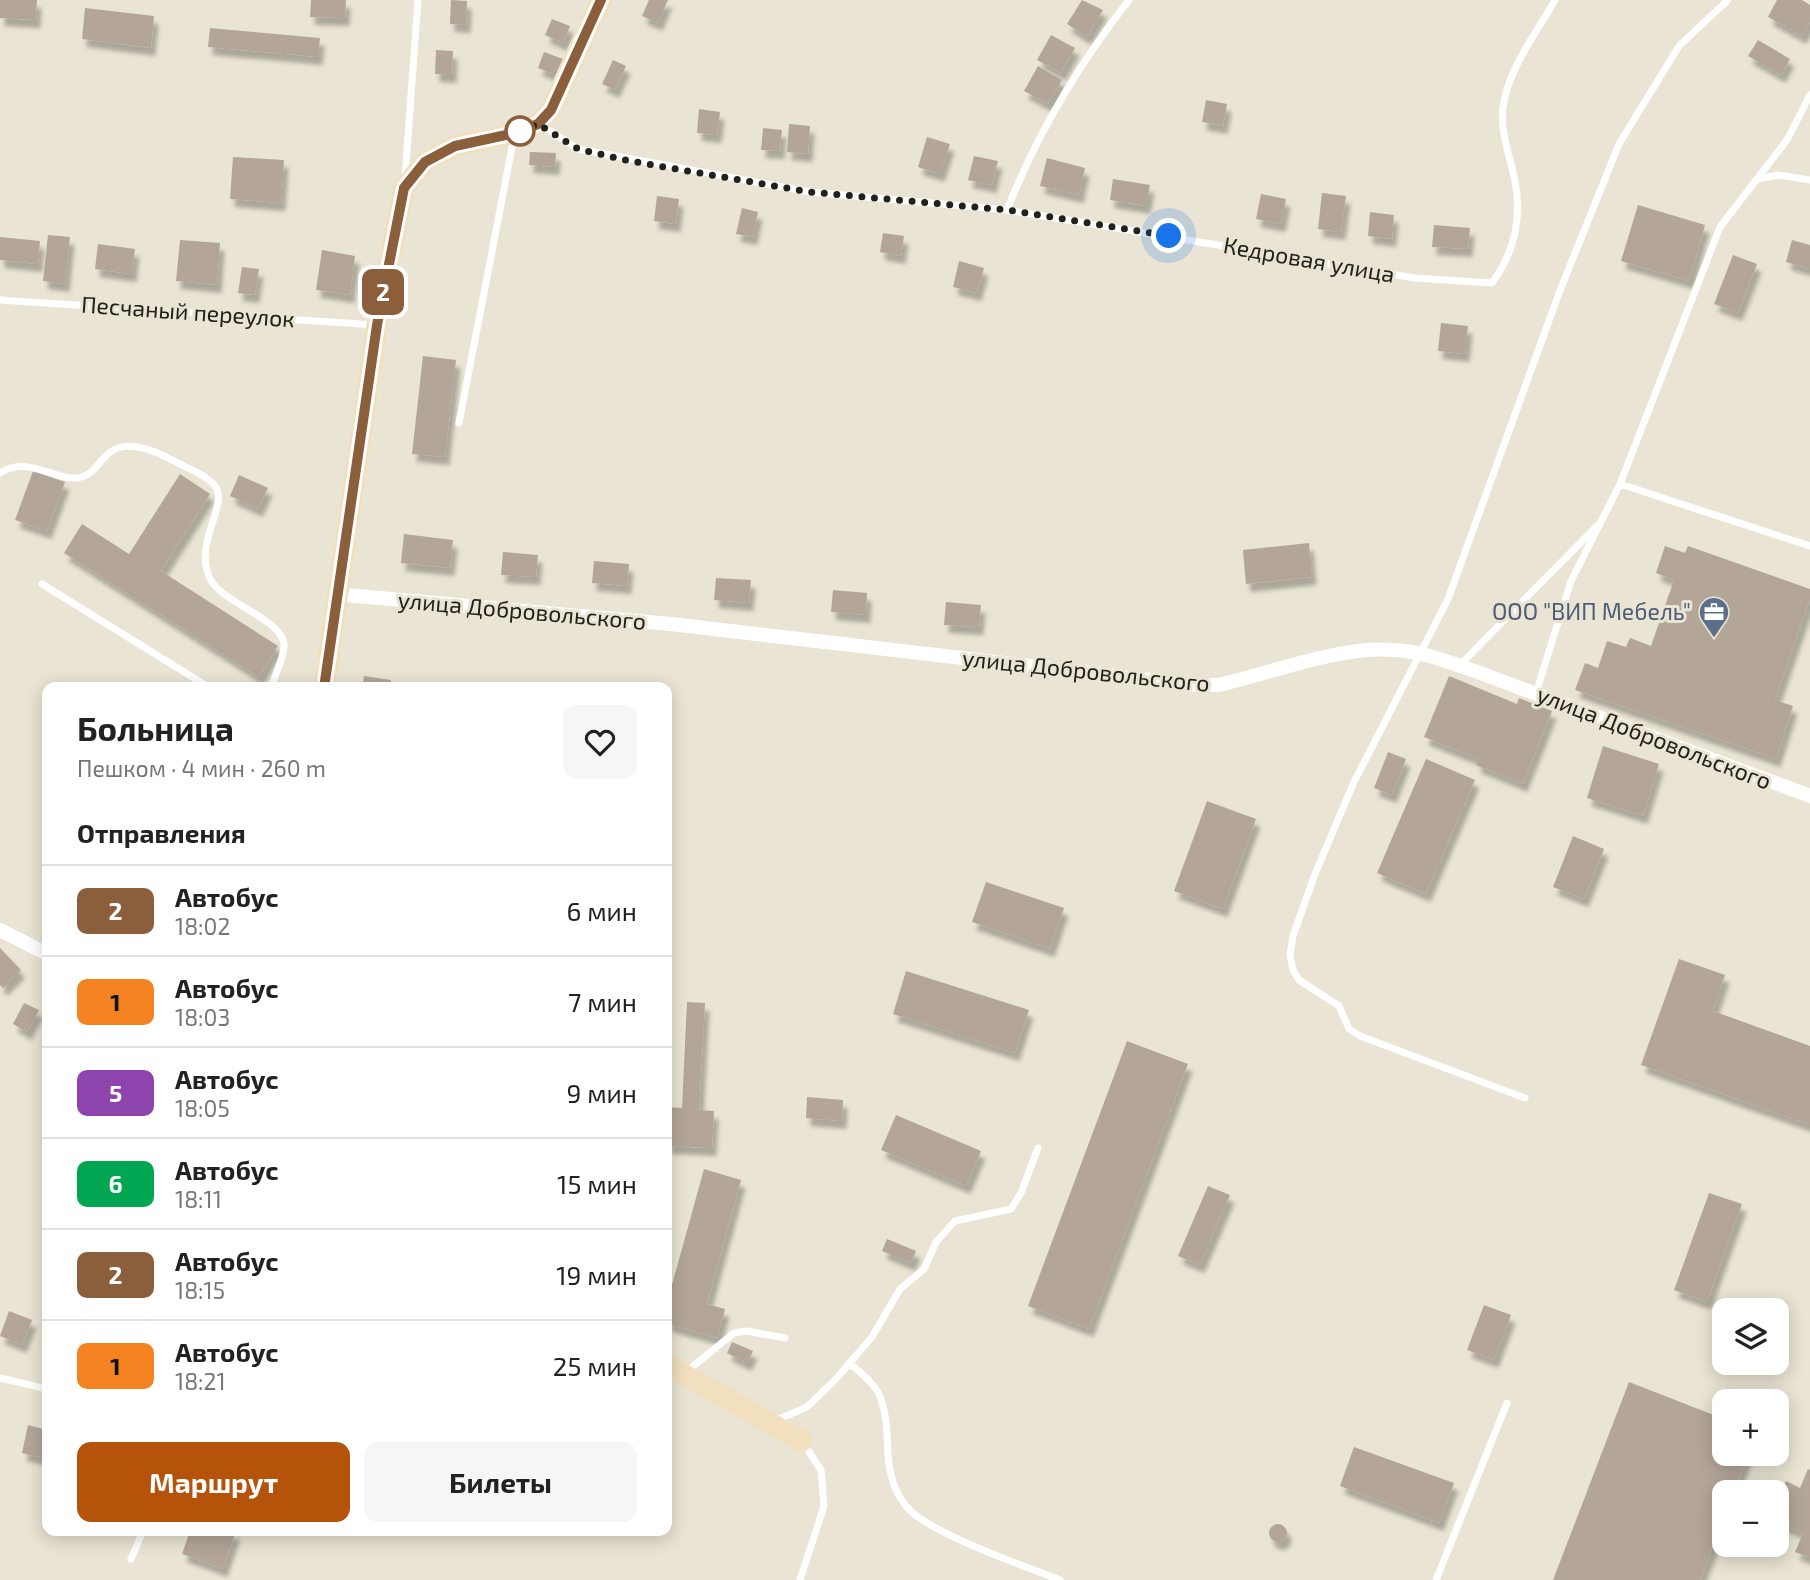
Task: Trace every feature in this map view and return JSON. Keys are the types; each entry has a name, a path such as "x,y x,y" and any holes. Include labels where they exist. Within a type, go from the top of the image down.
{"street":[{"path":"325,682 335,594 377,325 404,188 425,162 455,146 515,133 538,124 551,110 601,0"},
{"name":"улица Добровольского","path":"335,594 671,624 1194,685 1217,685 1367,649 1421,653 1536,693 1810,796"},
{"path":"0,930 42,951"},
{"path":"674,1370 802,1441"}],"lane":[{"path":"404,188 418,0"},
{"path":"1007,210 1028,157 1089,51 1129,0"},
{"name":"Кедровая улица","path":"538,124 578,149 630,161 810,192 1007,210 1415,278 1492,283 1506,263 1518,224 1515,182 1505,144 1503,106 1515,71 1555,0"},
{"path":"1525,1098 1360,1036 1349,1029 1339,1006 1299,980 1293,970 1290,955 1293,936 1315,874 1354,782 1448,599 1559,293 1619,144 1679,46 1728,0"},
{"path":"1536,693 1571,581 1620,484 1720,227 1787,139 1810,95"},
{"path":"459,422 515,133"},
{"path":"1758,179 1778,175 1810,180"},
{"name":"Песчаный переулок","path":"0,300 377,325"},
{"path":"0,473 9,467 28,468 78,478 91,474 103,458 117,448 135,447 160,453 208,480 217,488 220,501 205,541 205,562 212,582 233,602 276,628 283,637 284,647 274,682"},
{"path":"1620,484 1810,546"},
{"path":"1460,666 1602,521"},
{"path":"42,584 200,682"},
{"path":"770,1423 807,1406 849,1363 872,1337 900,1289 924,1269 936,1242 955,1221 1011,1209 1021,1194 1038,1148"},
{"path":"674,1370 734,1333 747,1331 785,1338"},
{"path":"849,1363 868,1378 881,1399 892,1482 907,1508 933,1526 1060,1580"},
{"path":"0,1378 42,1389"},
{"path":"1436,1580 1507,1403"},
{"path":"800,1580 824,1506 821,1470 802,1441"},
{"path":"131,1559 141,1536"}],"building":[{"path":"0,0 37,0 36,20 0,18"},
{"path":"311,0 346,0 345,18 310,17"},
{"path":"451,0 467,1 466,25 450,24"},
{"path":"649,0 668,0 658,23 642,16"},
{"path":"1082,0 1103,10 1087,37 1067,24"},
{"path":"1777,0 1802,0 1810,5 1810,22 1802,36 1768,17"},
{"path":"85,8 154,16 151,48 82,39"},
{"path":"552,19 570,26 563,43 545,35"},
{"path":"210,28 320,38 318,57 208,47"},
{"path":"1051,35 1075,48 1061,73 1037,60"},
{"path":"1758,40 1790,59 1781,75 1748,56"},
{"path":"436,50 453,51 452,75 435,74"},
{"path":"544,52 563,59 556,75 538,68"},
{"path":"613,60 626,66 615,90 602,84"},
{"path":"1038,66 1062,80 1048,104 1024,91"},
{"path":"1206,100 1227,104 1223,126 1202,122"},
{"path":"699,109 720,112 717,135 697,133"},
{"path":"789,124 810,126 808,154 787,152"},
{"path":"763,128 782,130 780,151 761,150"},
{"path":"927,137 950,144 940,174 918,167"},
{"path":"530,152 556,153 555,167 529,165"},
{"path":"974,156 998,161 992,185 968,180"},
{"path":"233,157 284,160 281,203 230,199"},
{"path":"1047,158 1085,168 1079,195 1040,186"},
{"path":"1113,179 1150,185 1146,206 1110,200"},
{"path":"1322,193 1346,196 1341,232 1318,229"},
{"path":"1261,194 1286,199 1281,224 1256,219"},
{"path":"657,196 679,199 676,224 654,221"},
{"path":"1638,205 1705,225 1689,281 1621,261"},
{"path":"742,208 758,212 753,237 736,234"},
{"path":"1370,212 1394,215 1392,239 1368,236"},
{"path":"1434,225 1470,228 1468,249 1432,247"},
{"path":"883,233 904,236 901,256 880,252"},
{"path":"48,235 70,237 65,284 43,281"},
{"path":"0,237 40,241 38,264 0,260"},
{"path":"180,240 220,243 217,285 176,281"},
{"path":"1792,240 1810,245 1810,269 1786,262"},
{"path":"98,244 135,249 132,274 95,269"},
{"path":"322,250 355,256 350,295 316,290"},
{"path":"1733,255 1757,264 1738,313 1714,304"},
{"path":"959,261 984,268 977,293 953,287"},
{"path":"242,267 259,269 255,295 238,293"},
{"path":"1441,323 1468,326 1465,354 1438,351"},
{"path":"423,356 456,360 445,457 412,454"},
{"path":"33,471 65,482 47,531 15,520"},
{"path":"180,474 210,494 161,571 278,646 259,677 64,553 82,524 129,554"},
{"path":"239,475 268,488 258,509 230,496"},
{"path":"404,534 453,540 450,568 401,563"},
{"path":"1309,543 1312,577 1246,584 1243,550"},
{"path":"1665,546 1685,553 1688,546 1810,589 1810,599 1775,700 1793,706 1776,759 1575,690 1585,663 1598,668 1607,641 1626,647 1630,638 1651,646 1674,580 1656,573"},
{"path":"503,552 538,555 536,577 501,575"},
{"path":"594,561 629,564 627,586 592,583"},
{"path":"716,578 751,580 749,603 714,600"},
{"path":"833,590 867,593 866,615 831,612"},
{"path":"946,602 981,605 979,627 944,625"},
{"path":"364,676 391,680 391,682 363,682"},
{"path":"1449,676 1517,704 1519,698 1552,711 1523,784 1476,765 1478,759 1424,737"},
{"path":"1603,746 1659,764 1643,816 1587,798"},
{"path":"1388,752 1406,759 1392,795 1374,788"},
{"path":"1426,759 1475,780 1426,894 1377,873"},
{"path":"1207,801 1256,819 1223,909 1174,891"},
{"path":"1573,836 1604,849 1584,899 1553,887"},
{"path":"986,882 1064,908 1050,949 972,922"},
{"path":"0,948 21,970 3,988 0,985"},
{"path":"1679,959 1725,975 1713,1011 1810,1046 1810,1125 1641,1065"},
{"path":"906,971 1029,1010 1015,1053 893,1014"},
{"path":"687,1002 705,1003 699,1110 714,1111 712,1148 672,1146 672,1107 682,1108"},
{"path":"24,1003 39,1010 27,1032 13,1024"},
{"path":"1127,1041 1188,1064 1089,1329 1028,1306"},
{"path":"807,1097 843,1100 842,1121 806,1118"},
{"path":"896,1115 981,1151 966,1186 881,1150"},
{"path":"704,1169 741,1180 707,1304 725,1309 717,1338 672,1325 672,1285"},
{"path":"1208,1186 1230,1195 1200,1265 1178,1256"},
{"path":"1709,1193 1742,1204 1707,1302 1674,1290"},
{"path":"887,1239 916,1251 911,1263 882,1251"},
{"path":"1484,1305 1511,1315 1494,1360 1467,1350"},
{"path":"9,1311 32,1320 22,1345 0,1336"},
{"path":"732,1342 753,1351 747,1363 727,1353"},
{"path":"1629,1382 1712,1414 1712,1466 1743,1466 1738,1480 1712,1480 1712,1549 1700,1580 1553,1580"},
{"path":"28,1425 42,1429 42,1458 22,1453"},
{"path":"1354,1447 1454,1483 1439,1523 1340,1486"},
{"path":"1808,1469 1810,1558 1795,1552 1803,1533 1789,1527 1789,1482 1800,1488"},
{"path":"1278,1524 1286,1529 1287,1533 1282,1541 1278,1542 1270,1537 1269,1533 1274,1525"},
{"path":"188,1536 234,1536 223,1569 182,1554"}],"bus line":[{"name":"2","path":"325,682 335,594 377,325 404,188 425,162 455,146 515,133 538,124 551,110 601,0"}],"place":[{"name":"ООО \"ВИП Мебель\"","path":"1714,639"}],"route":[{"path":"520,131 515,133 538,124 578,149 630,161 810,192 1007,210 1169,236"}]}
